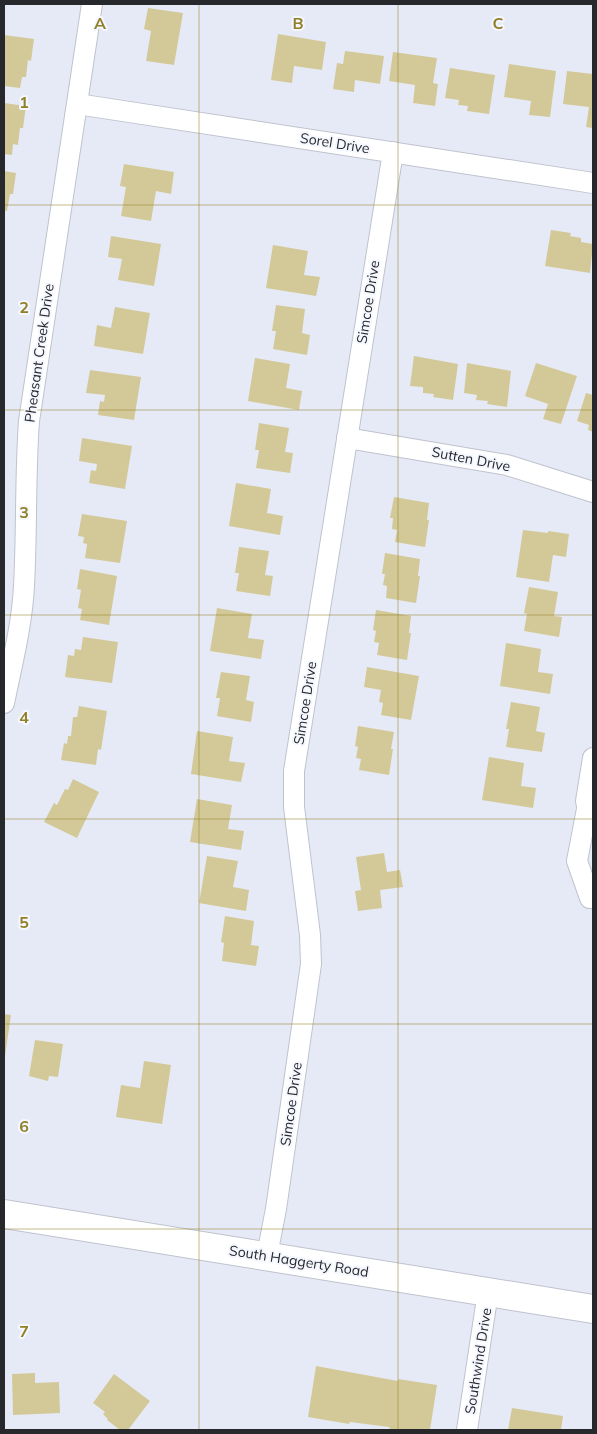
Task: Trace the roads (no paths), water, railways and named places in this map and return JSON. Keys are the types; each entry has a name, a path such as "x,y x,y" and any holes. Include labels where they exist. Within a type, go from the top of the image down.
{"main road":[{"name":"South Haggerty Road","path":"4,1214 593,1309"}],"street":[{"name":"Pheasant Creek Drive","path":"4,703 20,626 24,586 26,467 29,420 92,4"},
{"name":"Sorel Drive","path":"77,104 593,183"},
{"name":"Simcoe Drive","path":"267,1255 276,1209 311,964 310,934 294,807 294,771 393,152"},
{"name":"Sutten Drive","path":"347,438 507,465 593,492"},
{"path":"593,758 586,801 590,817 576,861 590,898 593,898"},
{"name":"Southwind Drive","path":"467,1430 488,1292"}]}
